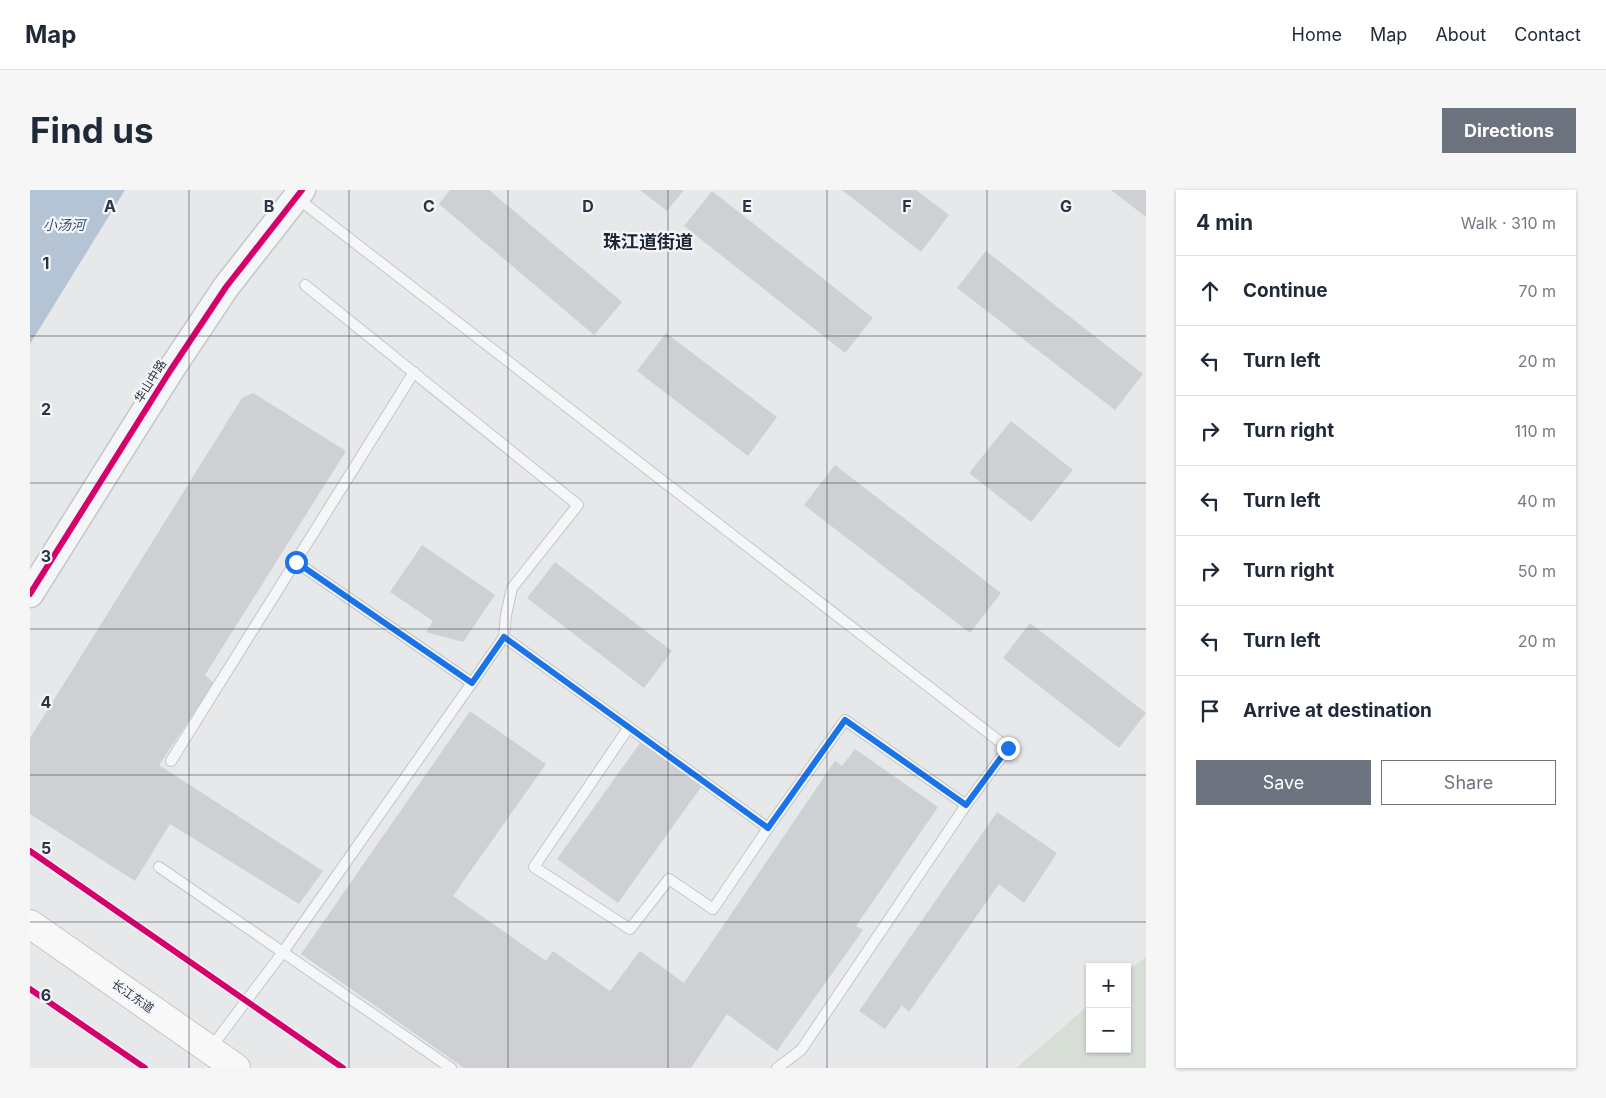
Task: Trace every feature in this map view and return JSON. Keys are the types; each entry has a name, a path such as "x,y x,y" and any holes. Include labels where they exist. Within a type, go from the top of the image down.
{"main road":[{"name":"长江东道","path":"30,924 236,1068"}],"street":[{"name":"华山中路","path":"30,594 175,363 226,287 299,194"}],"lane":[{"path":"299,194 1008,748 966,805 801,1050 777,1068"},
{"path":"210,1050 283,952 504,637 512,588 578,505 306,285"},
{"path":"171,761 414,372"},
{"path":"296,562 472,683"},
{"path":"504,637 768,828"},
{"path":"629,727 534,867 630,929 668,879 713,908 845,720 966,805"},
{"path":"159,867 451,1068"}],"shaded area":[{"path":"1146,957 1146,1068 1016,1068 1086,1007 1086,1053 1131,1053 1131,968"}],"water":[{"name":"小汤河","path":"30,190 125,190 30,344"}],"building":[{"path":"450,190 489,190 622,302 594,335 439,204"},
{"path":"640,190 684,190 667,211"},
{"path":"842,190 916,190 949,215 921,252"},
{"path":"1111,190 1146,190 1146,217"},
{"path":"712,191 873,318 845,353 684,226"},
{"path":"986,251 1143,374 1115,410 957,288"},
{"path":"666,333 777,417 748,456 637,371"},
{"path":"253,393 346,451 205,675 214,683 159,765 323,871 299,904 170,824 135,881 30,814 30,738 242,398"},
{"path":"1011,421 1073,470 1031,522 969,473"},
{"path":"835,465 1001,593 970,633 804,505"},
{"path":"422,545 495,595 463,642 426,632 433,621 390,592"},
{"path":"555,562 672,651 644,688 527,598"},
{"path":"1030,623 1146,713 1119,748 1003,658"},
{"path":"470,711 546,764 453,896 546,961 553,951 610,991 640,951 684,983 835,761 842,766 855,749 938,807 856,926 863,930 777,1051 727,1014 691,1068 464,1068 301,954"},
{"path":"640,743 701,787 618,903 557,859"},
{"path":"997,812 1057,853 1024,903 999,884 909,1012 902,1005 885,1029 859,1011"}],"cycle path":[{"path":"30,594 170,371 226,287 302,190"},
{"path":"30,851 343,1068"},
{"path":"30,989 145,1068"}],"district":[{"name":"珠江道街道","path":"648,241"}],"route":[{"path":"296,562 472,683 504,637 768,828 845,720 966,805 1008,748"}]}
